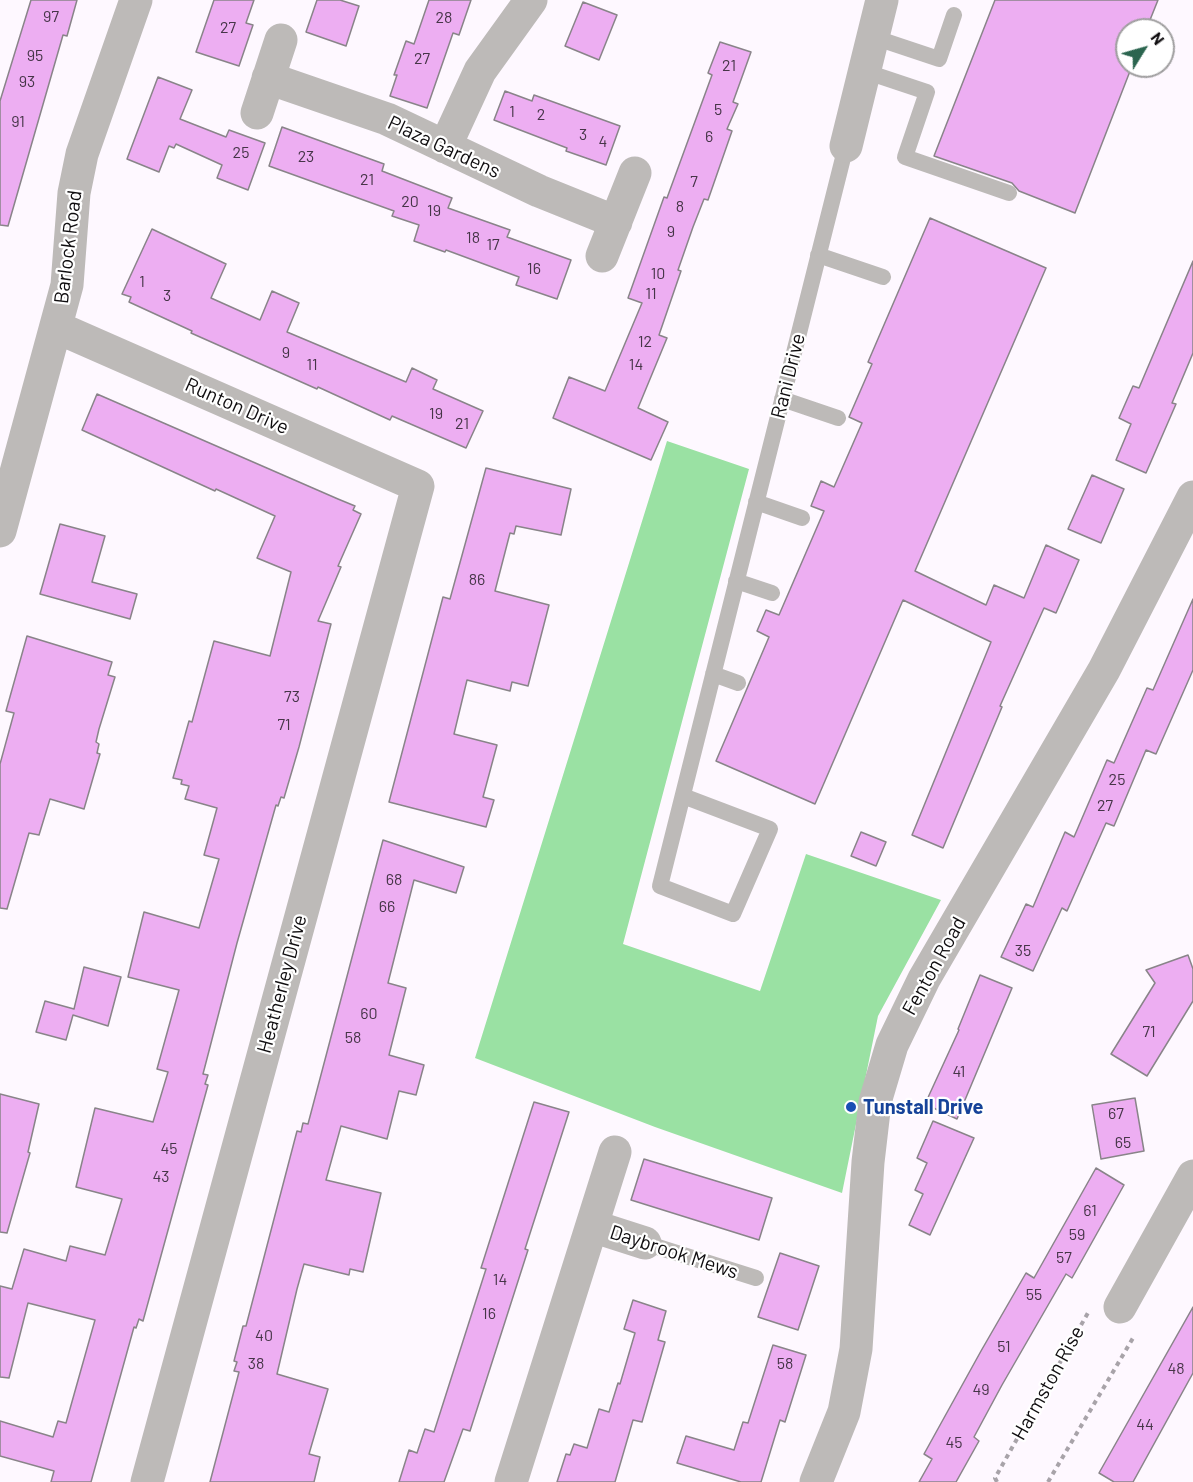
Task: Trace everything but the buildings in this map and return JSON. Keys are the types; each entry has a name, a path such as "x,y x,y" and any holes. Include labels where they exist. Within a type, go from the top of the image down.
{"street":[{"name":"Barlock Road","path":"0,531 67,285 74,193 82,153 136,0"},
{"path":"445,147 480,71 531,0"},
{"name":"Rani Drive","path":"846,146 882,0"},
{"path":"257,113 281,40"},
{"name":"Plaza Gardens","path":"268,78 387,119 539,191 616,222"},
{"path":"603,256 635,173"},
{"name":"Runton Drive","path":"56,327 418,486"},
{"name":"Heatherley Drive","path":"147,1482 418,486"},
{"name":"Fenton Road","path":"816,1482 844,1412 856,1349 868,1162 875,1102 892,1045 924,980 1104,670 1193,497"},
{"name":"Daybrook Mews","path":"511,1482 566,1351 578,1269 615,1152"},
{"path":"1120,1307 1193,1176"},
{"name":"Daybrook Mews","path":"592,1226 645,1243"}],"lane":[{"path":"873,37 939,59 954,15"},
{"path":"864,71 927,92 905,157 1009,193"},
{"name":"Rani Drive","path":"682,796 770,829 733,914 660,886 682,796 736,581 846,146"},
{"path":"818,255 883,277"},
{"path":"782,399 838,418"},
{"path":"756,502 802,518"},
{"path":"736,581 772,593"},
{"path":"713,674 738,683"},
{"name":"Daybrook Mews","path":"645,1243 756,1278"}],"path":[{"name":"Harmston Rise","path":"997,1482 995,1478 1088,1311 1120,1307"},
{"path":"1048,1482 1133,1337 1120,1307"}],"green space":[{"path":"667,441 749,469 623,944 760,991 806,854 941,900 878,1016 842,1193 655,1127 475,1058"}],"place":[{"name":"Tunstall Drive","path":"851,1107"}]}
